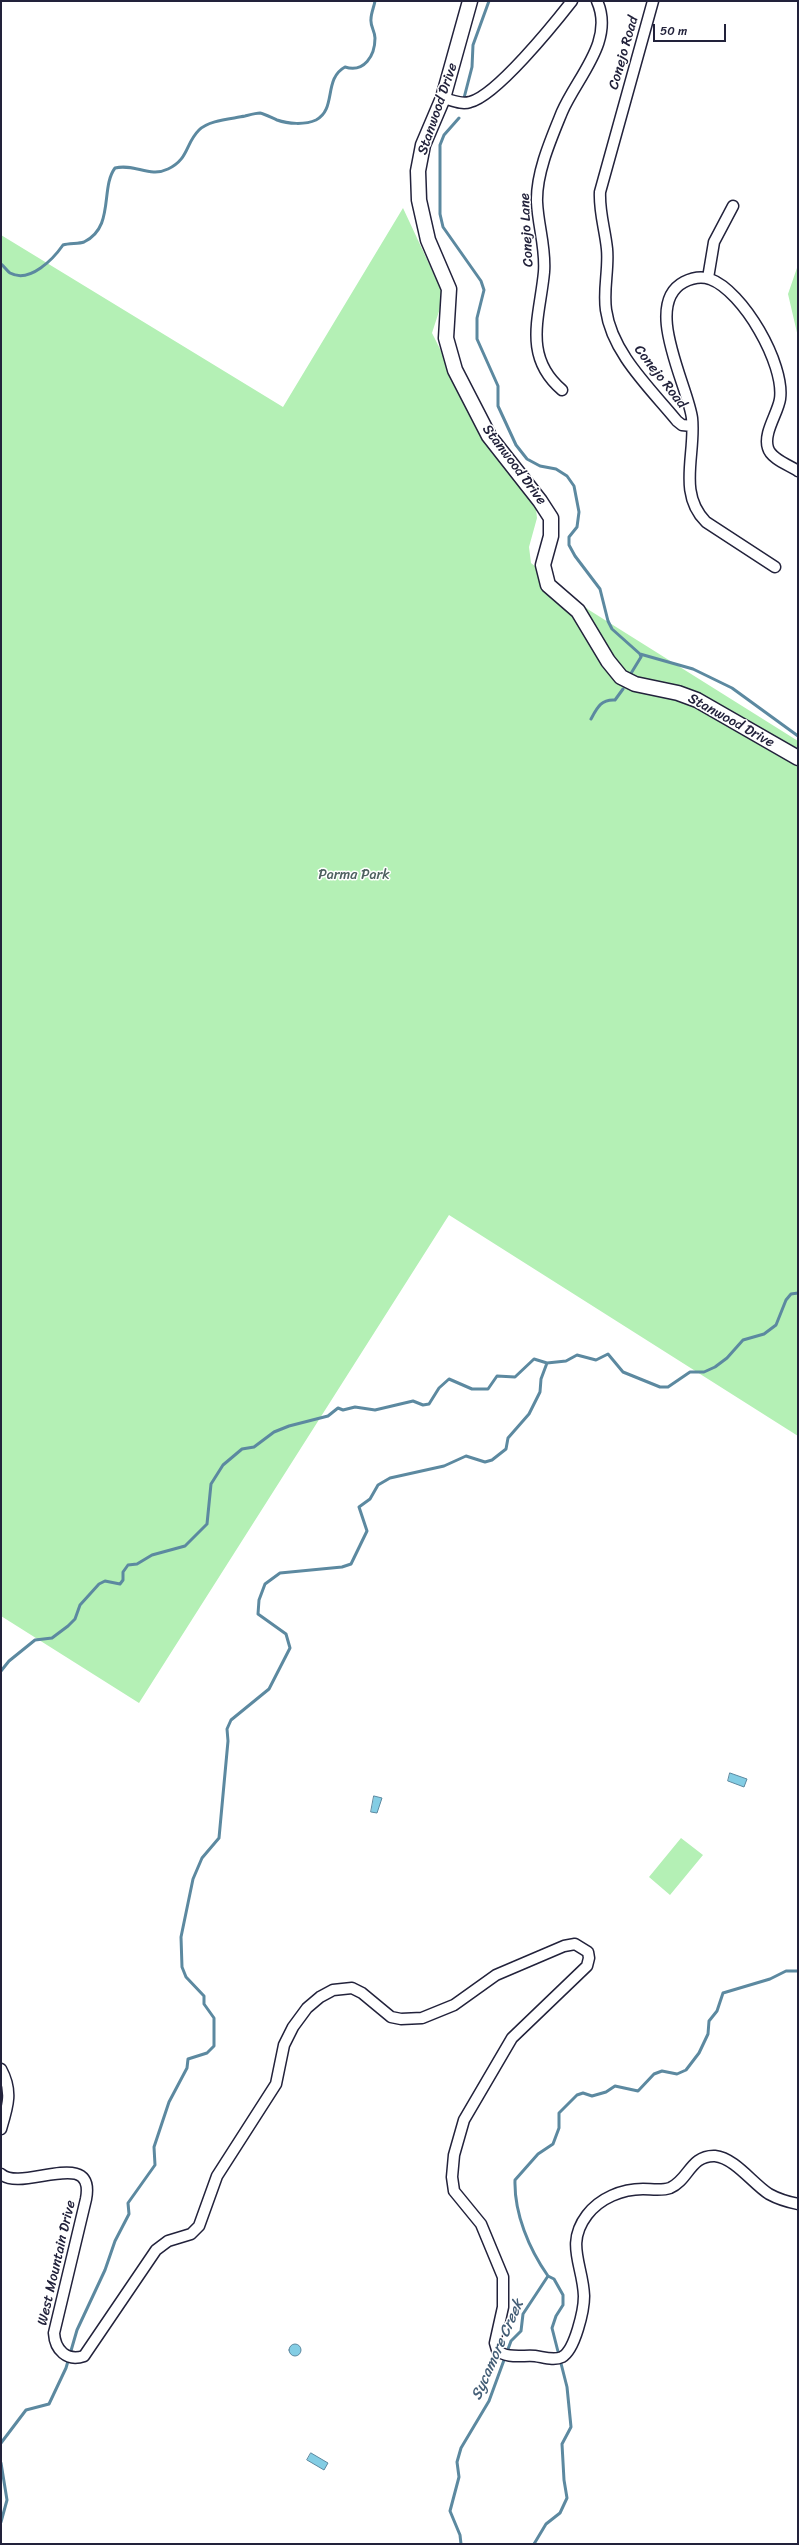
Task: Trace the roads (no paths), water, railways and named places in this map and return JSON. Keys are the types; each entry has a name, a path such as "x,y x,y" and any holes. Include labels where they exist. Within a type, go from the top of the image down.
{"main road":[{"name":"Stanwood Drive","path":"470,1 443,98 423,145 418,186 423,224 449,290 446,325 448,347 458,375 486,431 550,515 552,530 543,565 548,584 578,611 608,661 621,677 634,684 678,693 697,700 798,758"}],"street":[{"path":"443,98 464,103 479,98 543,38 572,1"},
{"name":"Conejo Lane","path":"562,390 548,376 542,366 536,343 537,310 544,253 538,213 538,190 554,133 563,110 599,44 602,17 597,1"},
{"name":"Conejo Road","path":"653,1 600,192 600,214 607,248 606,309 609,325 623,354 677,421 682,425 692,426 690,406 669,340 668,306 671,296 681,284 690,279 708,278"},
{"path":"733,206 714,242 708,278 719,284 749,313 767,345 780,391 778,409 767,438 768,448 775,457 798,471"},
{"path":"692,426 689,488 694,507 706,522 775,567"},
{"name":"West Mountain Drive","path":"1,2174 13,2181 66,2172 77,2175 84,2181 87,2187 86,2199 54,2333 57,2346 64,2354 74,2358 84,2356 156,2250 168,2241 191,2234 199,2226 217,2176 276,2084 288,2036 297,2020 313,2002 329,1991 352,1988 362,1993 391,2017 401,2019 422,2018 454,2005 496,1975 564,1946 575,1944 588,1952 589,1958 587,1966 568,1986 539,2010 508,2043 464,2120 454,2155 452,2177 454,2191 481,2224 495,2252 502,2277 503,2307 495,2343 497,2350 507,2355 552,2359 560,2358 567,2354 578,2330 584,2303 576,2250 577,2232 593,2208 614,2195 633,2189 670,2188 678,2182 693,2164 704,2158 716,2156 728,2161 771,2195 798,2204"},
{"path":"1,2069 8,2083 10,2094 1,2129"}],"water":[{"path":"730,1773 747,1779 744,1787 728,1781"},
{"path":"374,1796 382,1798 377,1813 371,1812"},
{"path":"293,2344 297,2344 301,2350 297,2356 293,2356 289,2352 289,2348"},
{"path":"311,2453 328,2463 324,2470 307,2460"}],"waterway":[{"path":"1,264 10,273 25,275 41,268 63,245 84,242 94,235 100,227 106,207 108,186 115,168 129,167 155,172 168,169 180,161 195,135 199,130 208,124 220,120 260,113 277,120 291,123 307,123 316,120 326,109 334,79 338,72 345,67 358,68 367,62 371,57 375,35 371,22 371,14 375,1"},
{"name":"Sycamore Creek","path":"464,98 472,67 473,45 489,1"},
{"name":"Sycamore Creek","path":"459,118 444,135 440,145 440,214 443,227 481,281 484,290 477,318 477,339 498,386 498,406 516,445 527,459 540,466 556,469 567,476 574,486 579,512 577,527 569,537 569,545 575,556 600,589 608,621 612,629 640,654 693,669 732,688 798,736"},
{"path":"630,675 641,657 640,654"},
{"path":"591,719 600,705 606,701 615,700 623,689"},
{"path":"1,2443 26,2410 49,2404 66,2368 77,2330 105,2270 115,2241 129,2214 128,2203 155,2165 154,2147 169,2102 187,2068 188,2059 207,2053 214,2046 214,2018 204,2004 204,1996 186,1977 182,1967 181,1937 193,1879 202,1858 219,1838 228,1741 227,1729 231,1720 269,1689 290,1648 286,1634 258,1614 259,1600 265,1584 280,1573 342,1567 351,1564 367,1531 359,1507 370,1499 378,1485 390,1478 444,1466 466,1456 485,1462 492,1460 506,1449 508,1438 529,1414 540,1392 541,1379 547,1363 566,1361 577,1355 596,1360 608,1354 623,1372 660,1387 668,1387 690,1372 704,1372 715,1367 727,1358 743,1340 764,1334 776,1325 786,1300 791,1294 798,1293"},
{"path":"1,1671 9,1661 35,1640 52,1638 68,1626 75,1619 80,1605 99,1584 105,1581 120,1584 123,1580 123,1572 128,1565 137,1564 152,1555 185,1546 207,1524 211,1484 223,1465 242,1449 254,1447 274,1432 289,1426 328,1416 338,1408 343,1410 355,1407 375,1410 413,1401 423,1405 429,1404 439,1388 449,1379 472,1389 488,1389 497,1376 515,1377 534,1359 547,1363"},
{"name":"Sycamore Creek","path":"461,2544 460,2535 450,2511 459,2477 457,2462 461,2448 489,2401 511,2341 521,2331 523,2314 548,2276 535,2254 524,2230 517,2205 515,2180 538,2154 553,2144 559,2128 559,2113 577,2095 583,2093 592,2096 606,2092 615,2086 638,2091 654,2074 662,2071 677,2074 686,2070 699,2053 708,2034 709,2021 717,2011 723,1993 770,1979 786,1971 798,1971"},
{"path":"534,2544 546,2524 560,2513 567,2498 564,2480 562,2444 571,2427 567,2387 552,2328 556,2316 563,2305 563,2295 554,2279 548,2276"},
{"path":"1,2463 7,2500 1,2522"}],"park label":[{"name":"Parma Park","path":"354,875"}]}
